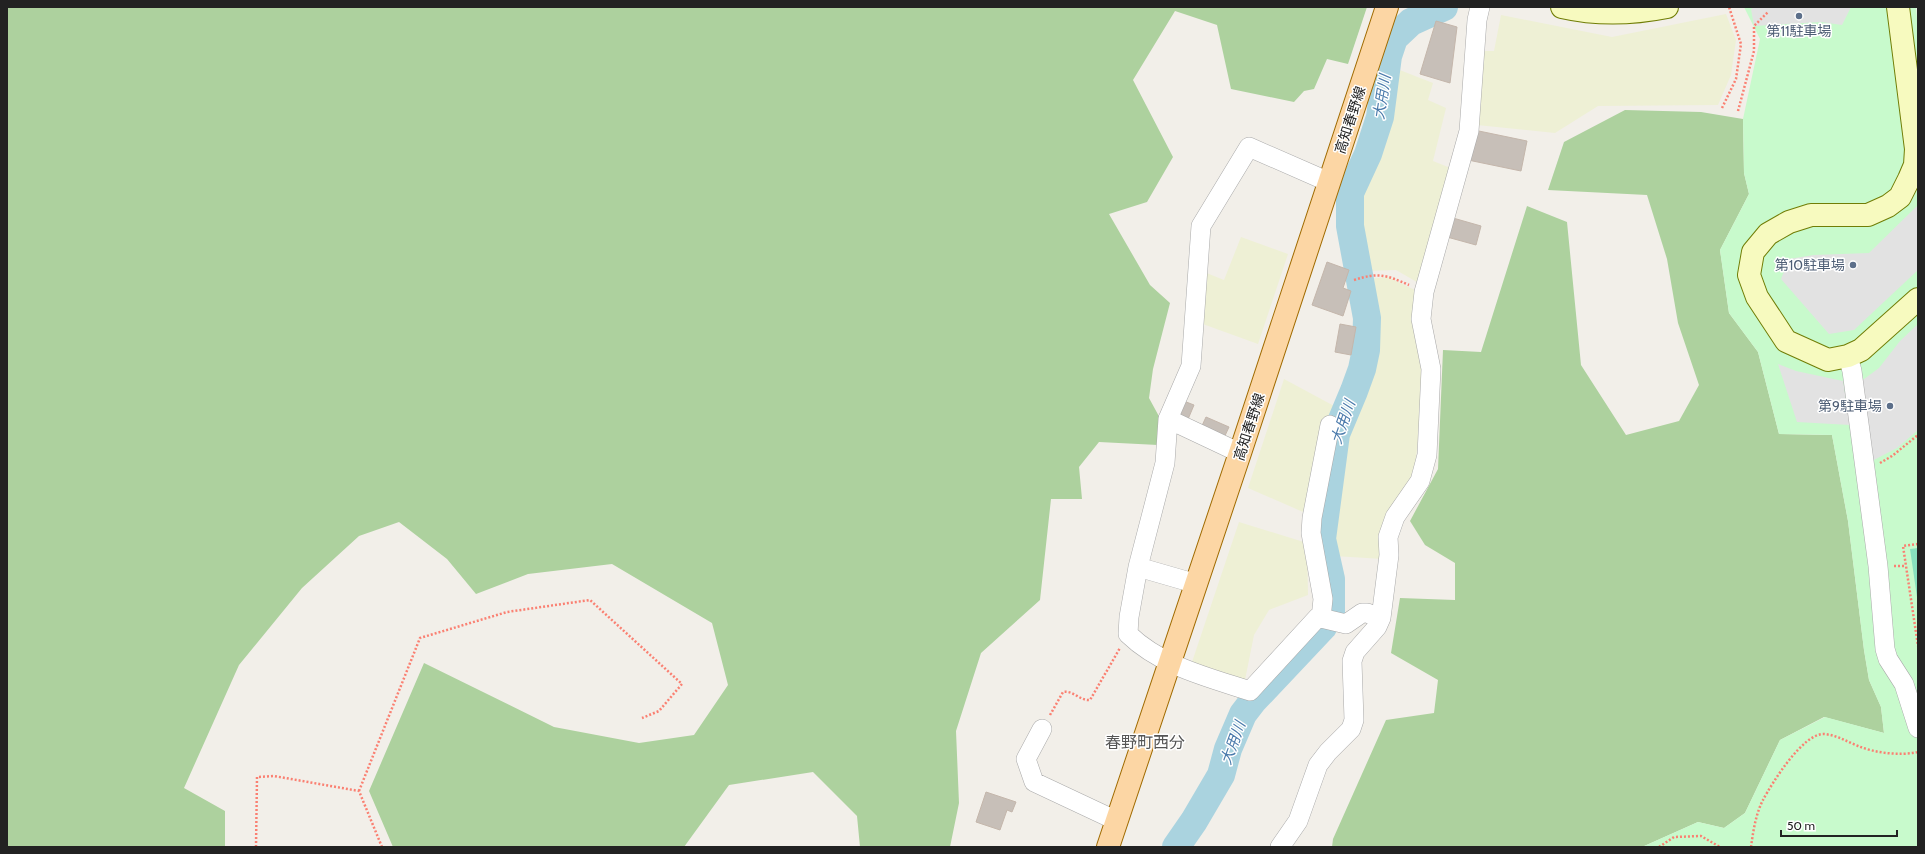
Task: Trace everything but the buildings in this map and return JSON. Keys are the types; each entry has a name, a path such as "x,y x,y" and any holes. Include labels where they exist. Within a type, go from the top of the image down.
{"main road":[{"name":"高知春野線","path":"1108,847 1197,584 1387,7"}],"street":[{"path":"1280,847 1298,821 1318,765 1328,752 1351,729 1354,720 1352,662 1355,652 1377,627 1381,618 1389,555 1388,537 1395,517 1420,481 1427,455 1431,369 1421,319 1424,292 1469,131 1477,20 1480,7"},
{"path":"1562,7 1583,11 1619,13 1667,7"},
{"path":"1898,7 1916,149 1915,165 1900,197 1888,206 1868,215 1811,215 1789,222 1768,234 1754,252 1750,275 1757,297 1786,341 1828,360 1848,356 1861,350 1918,298"},
{"path":"1329,182 1249,147 1200,226 1191,366 1168,419 1165,463 1138,567 1129,616 1128,634 1142,648 1170,664 1250,692 1318,617 1341,624 1350,623 1362,613 1367,613 1381,618"},
{"path":"1848,356 1852,371 1878,566 1885,648 1888,659 1904,684 1918,728"},
{"path":"1168,419 1240,453"},
{"path":"1327,620 1311,533 1312,518 1330,425"},
{"path":"1138,567 1197,584"},
{"path":"1042,729 1026,759 1034,782 1117,821"}],"path":[{"path":"1722,108 1736,79 1741,44 1729,7"},
{"path":"1738,111 1754,51 1754,26 1768,12"},
{"path":"1354,280 1368,276 1387,275 1424,292"},
{"path":"1876,465 1892,456 1918,435"},
{"path":"1918,544 1903,546 1918,646"},
{"path":"382,847 359,791 420,638 507,612 590,600 682,684 659,711 642,718"},
{"path":"1042,729 1063,692 1067,691 1085,701 1090,700 1128,634"},
{"path":"1751,847 1753,834 1763,801 1794,752 1821,734 1834,736 1859,747 1877,751 1909,754 1918,752"},
{"path":"256,847 257,777 274,776 359,791"},
{"path":"1659,847 1674,837 1701,836 1720,847"}],"green space":[{"path":"7,7 1367,7 1348,64 1327,59 1314,89 1304,91 1294,102 1231,89 1217,25 1175,11 1133,80 1173,157 1147,202 1109,214 1150,285 1170,303 1153,369 1149,398 1161,420 1158,445 1099,442 1079,467 1082,499 1051,499 1040,600 981,653 956,731 959,803 950,847 860,847 857,816 813,772 729,785 684,847 393,847 369,791 424,663 554,727 639,743 694,735 728,685 712,623 612,564 528,574 476,594 447,559 399,522 359,536 302,588 239,665 184,788 225,811 225,847 7,847"},
{"path":"1744,7 1916,7 1918,28 1918,847 1642,847 1698,822 1724,828 1745,813 1780,740 1825,717 1884,733 1881,707 1869,680 1848,521 1832,435 1779,434 1758,352 1729,313 1720,250 1749,194 1744,173 1743,119 1760,39"},
{"path":"1726,14 1736,40 1731,75 1718,105 1598,106 1555,133 1477,125 1481,51 1494,51 1501,15 1612,37"},
{"path":"1392,67 1433,83 1428,100 1446,108 1433,161 1453,169 1422,285 1396,270 1366,271 1360,229 1356,196 1388,107"},
{"path":"1625,110 1701,112 1743,119 1744,173 1749,194 1720,250 1729,313 1758,352 1779,434 1832,435 1848,521 1869,680 1881,707 1884,733 1824,717 1780,740 1745,813 1724,828 1698,822 1642,847 1332,847 1333,839 1386,720 1434,713 1438,680 1391,653 1400,598 1455,600 1455,563 1425,545 1410,521 1438,469 1443,350 1481,352 1527,206 1567,222 1581,365 1626,435 1679,421 1699,385 1678,323 1667,259 1647,195 1548,190 1564,142"},
{"path":"1241,237 1288,254 1258,344 1200,323 1204,272 1224,280"},
{"path":"1388,277 1421,293 1424,373 1415,470 1403,491 1383,559 1334,556 1328,540 1338,476 1340,447 1368,374 1373,344 1374,316 1367,279"},
{"path":"1284,379 1336,407 1328,424 1310,515 1248,488"},
{"path":"1239,522 1307,543 1308,595 1269,610 1254,635 1245,680 1192,662"},
{"path":"1918,548 1918,604 1910,549"}],"shaded area":[{"name":"第11駐車場","path":"1755,7 1851,7 1842,25 1821,22 1754,26 1751,9"},
{"name":"第10駐車場","path":"1918,205 1918,270 1854,330 1829,334 1781,279 1789,259 1814,255 1869,253"},
{"name":"第9駐車場","path":"1918,324 1918,430 1897,448 1870,462 1860,382 1879,368 1900,341"},
{"path":"1778,364 1796,371 1843,381 1850,425 1797,422"}],"waterway":[{"name":"大用川","path":"1176,847 1194,821 1221,775 1228,749 1243,714 1253,701 1323,627 1331,613 1331,579 1322,539 1336,434 1362,369 1366,350 1367,318 1350,226 1350,193 1368,154 1380,117 1388,56 1394,38 1411,22 1444,7"}],"place":[{"name":"第11駐車場","path":"1799,16"},
{"name":"第10駐車場","path":"1853,265"},
{"name":"第9駐車場","path":"1890,406"}],"district":[{"name":"春野町西分","path":"1145,742"}]}
